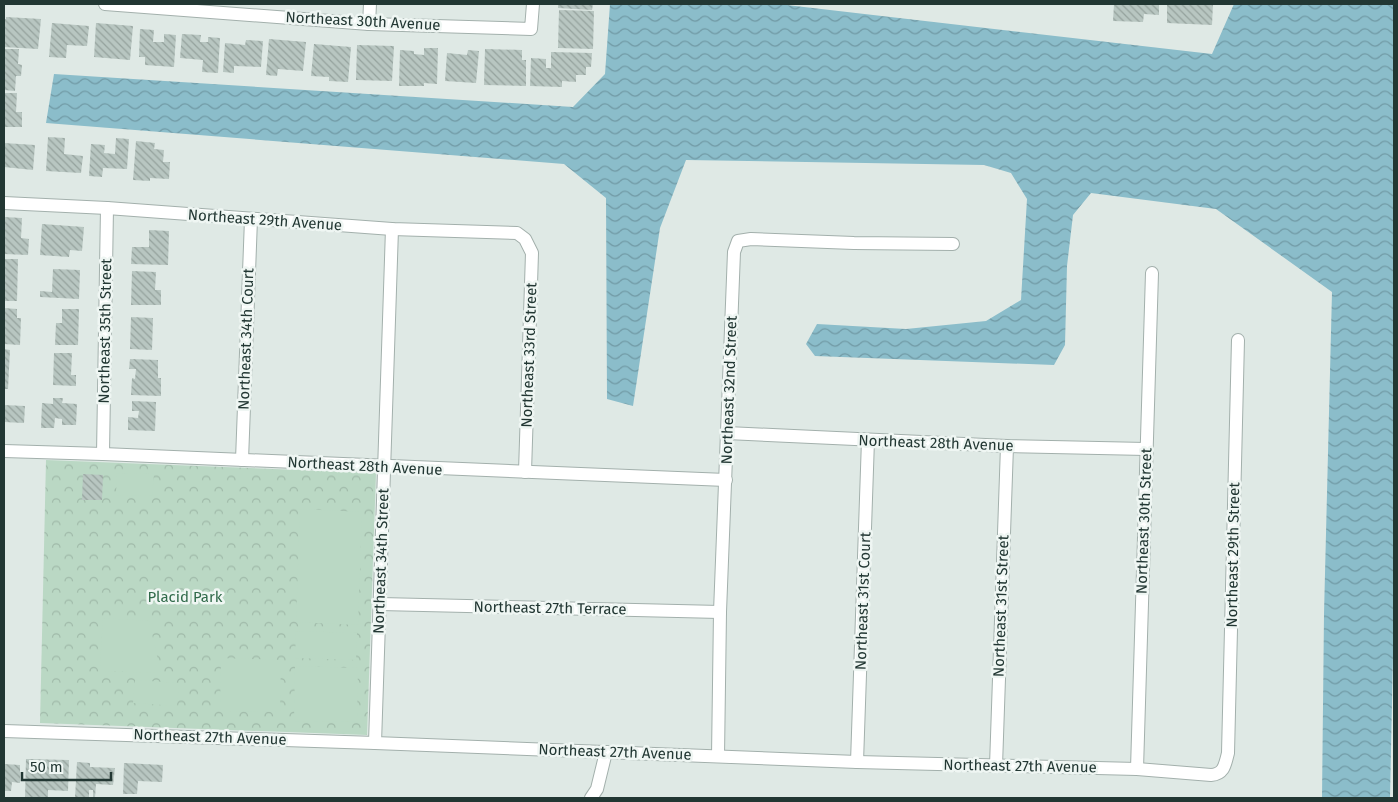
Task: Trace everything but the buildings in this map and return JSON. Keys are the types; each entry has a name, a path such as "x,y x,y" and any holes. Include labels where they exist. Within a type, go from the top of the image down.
{"street":[{"name":"Northeast 30th Avenue","path":"105,4 369,24 531,28 533,4"},
{"path":"369,24 370,4"},
{"name":"Northeast 29th Avenue","path":"4,203 107,208 392,229 517,233 525,240"},
{"name":"Northeast 35th Street","path":"102,454 107,208"},
{"name":"Northeast 34th Court","path":"242,460 251,219"},
{"name":"Northeast 34th Street","path":"375,743 392,229"},
{"name":"Northeast 32nd Street","path":"718,756 720,612 734,252 738,241 751,239 953,244"},
{"name":"Northeast 33rd Street","path":"525,240 532,253 525,472"},
{"name":"Northeast 30th Street","path":"1137,769 1152,273"},
{"name":"Northeast 29th Street","path":"1224,769 1228,753 1238,340"},
{"name":"Northeast 28th Avenue","path":"727,433 1007,446 1146,449"},
{"name":"Northeast 31st Court","path":"857,762 868,440"},
{"name":"Northeast 31st Street","path":"996,766 1007,446"},
{"name":"Northeast 28th Avenue","path":"4,451 726,480"},
{"name":"Northeast 27th Terrace","path":"380,604 720,612"},
{"name":"Northeast 27th Avenue","path":"4,731 857,762 1137,769 1211,775 1218,774 1224,769"},
{"path":"591,798 597,790 606,752"}],"green space":[{"name":"Placid Park","path":"46,460 376,473 367,735 40,723"},
{"path":"117,473 154,474 152,496 116,495"},
{"path":"300,509 362,512 358,625 296,622"},
{"path":"103,618 149,621 161,673 105,671 100,666"},
{"path":"296,631 357,633 356,660 295,658"},
{"path":"221,658 281,660 280,712 220,711"},
{"path":"295,666 358,668 357,722 294,721"},
{"path":"135,680 179,683 177,706 133,703"}],"water":[{"path":"610,4 778,4 1212,54 1234,4 1394,4 1394,608 1390,798 1322,798 1324,614 1332,292 1216,209 1091,193 1073,215 1067,266 1065,345 1054,365 815,356 806,344 817,324 906,329 986,321 1021,300 1027,199 1011,173 984,165 686,160 660,228 633,406 607,399 606,198 564,164 46,123 54,74 573,107 605,74"}]}
